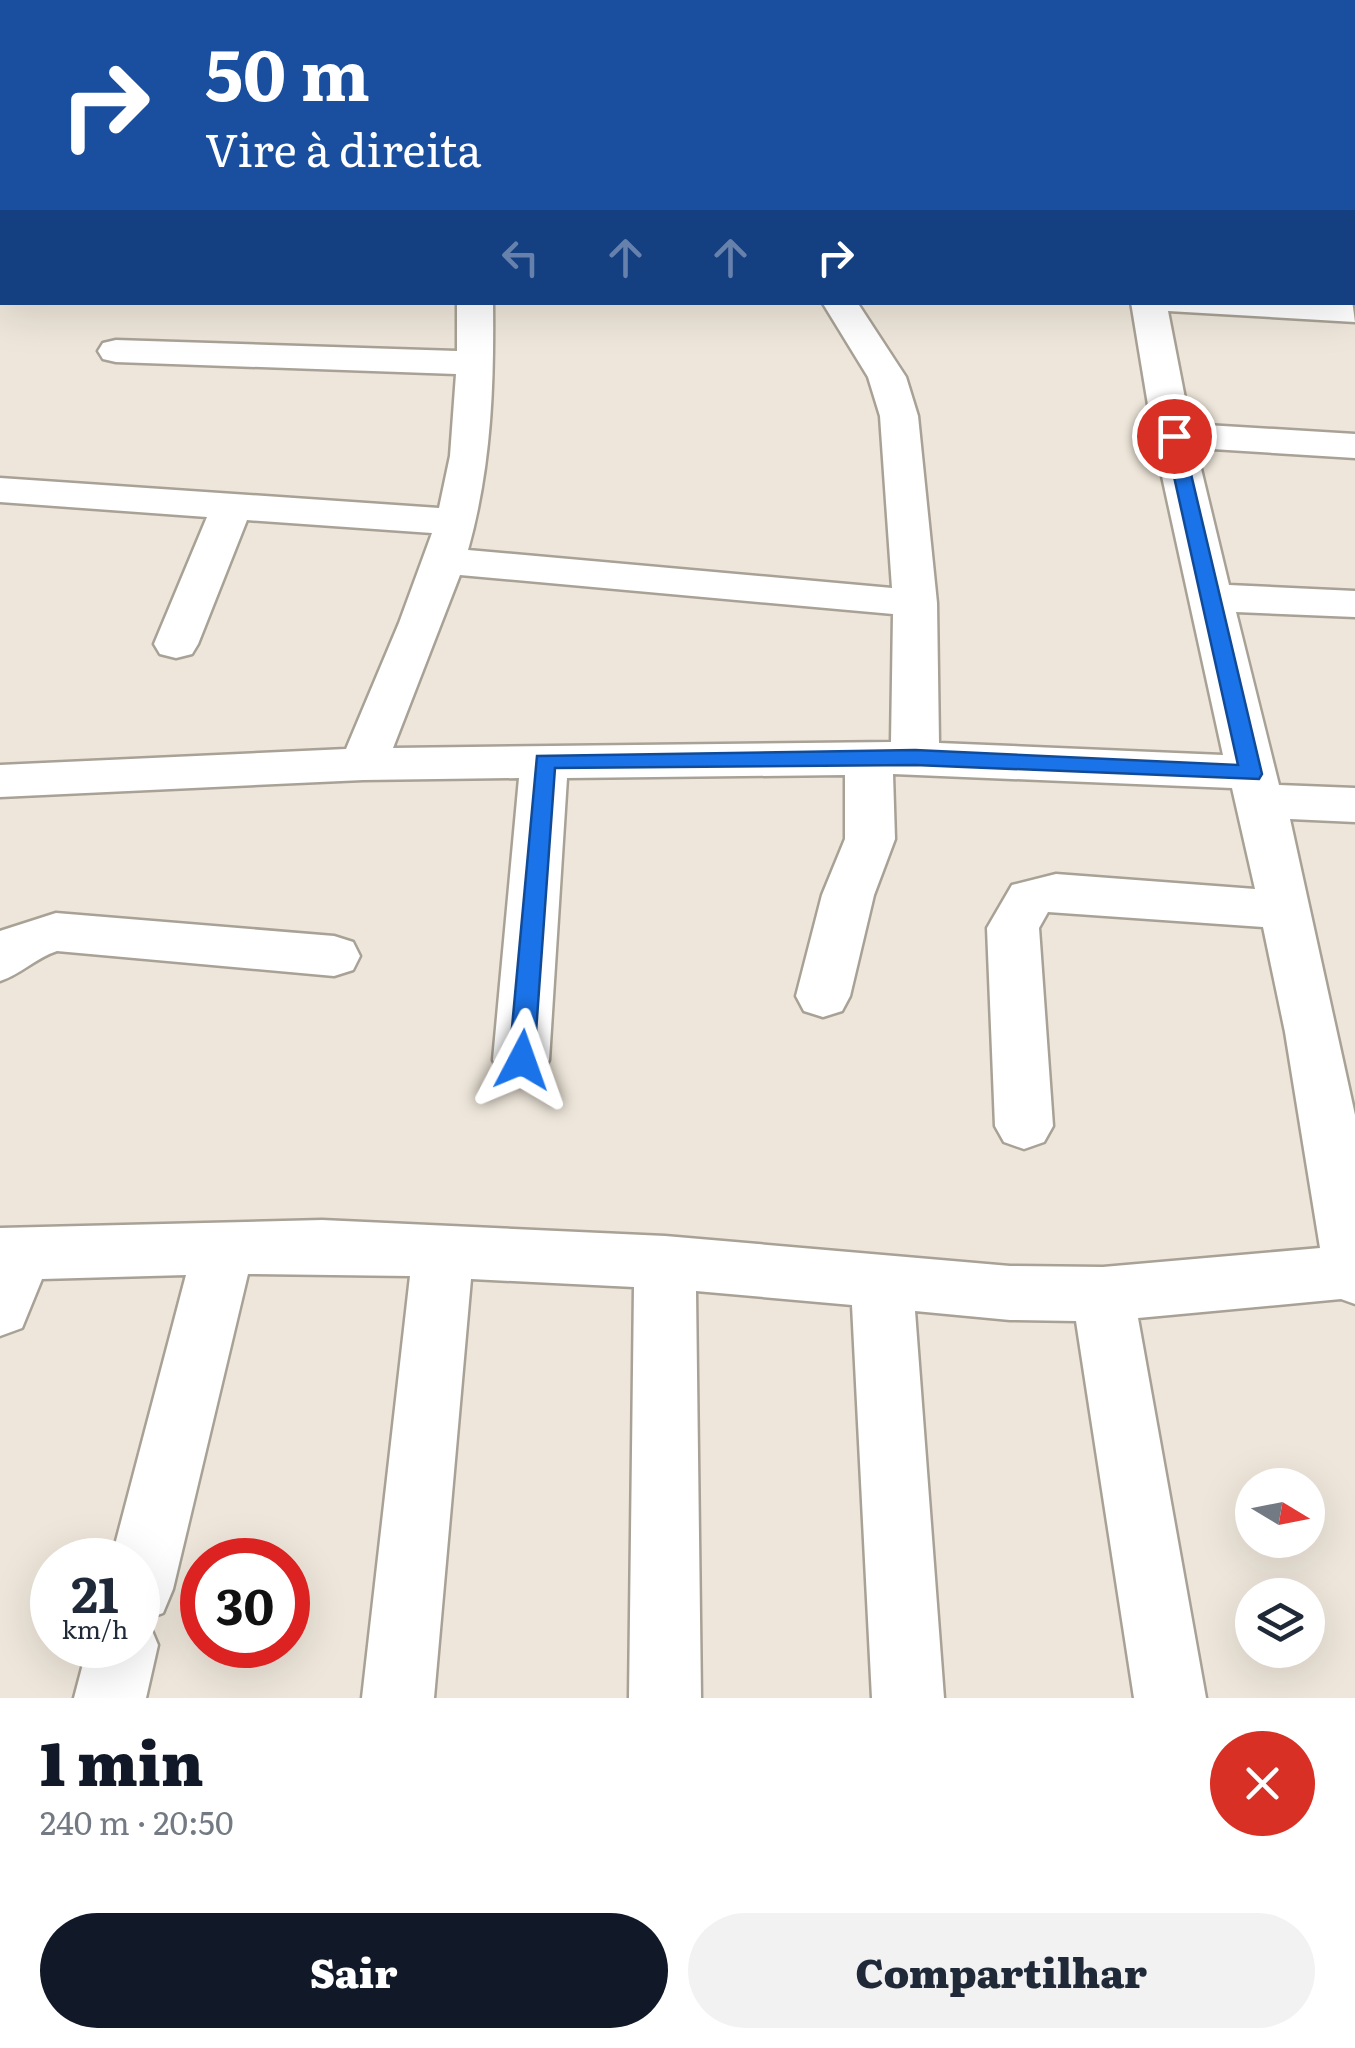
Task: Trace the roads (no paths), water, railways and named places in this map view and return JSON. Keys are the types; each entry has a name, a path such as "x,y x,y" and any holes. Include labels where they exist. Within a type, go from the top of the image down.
{"street":[{"path":"363,764 450,541 467,474 475,305"},
{"path":"823,996 848,895 870,839 892,759 916,603 899,416 886,377 841,305"},
{"path":"0,1309 11,1253 224,1247 444,1251 665,1262 1010,1293 1103,1294 1355,1273 1333,1033 1285,910 1174,436 1150,305"},
{"path":"1236,305 1355,311"},
{"path":"116,351 475,362"},
{"path":"1174,436 1355,446"},
{"path":"6,501 232,506 450,541 916,603"},
{"path":"176,644 232,506"},
{"path":"1213,598 1355,604"},
{"path":"0,781 363,764 892,759 1256,788 1355,805"},
{"path":"522,1060 544,761"},
{"path":"1024,1126 1012,928 1030,898 1056,892 1285,910"},
{"path":"0,961 21,943 56,932 334,956"},
{"path":"151,1538 224,1247"},
{"path":"398,1698 444,1251"},
{"path":"665,1262 665,1698"},
{"path":"882,1283 908,1698"},
{"path":"1103,1294 1170,1698"},
{"path":"110,1698 117,1668"}]}
